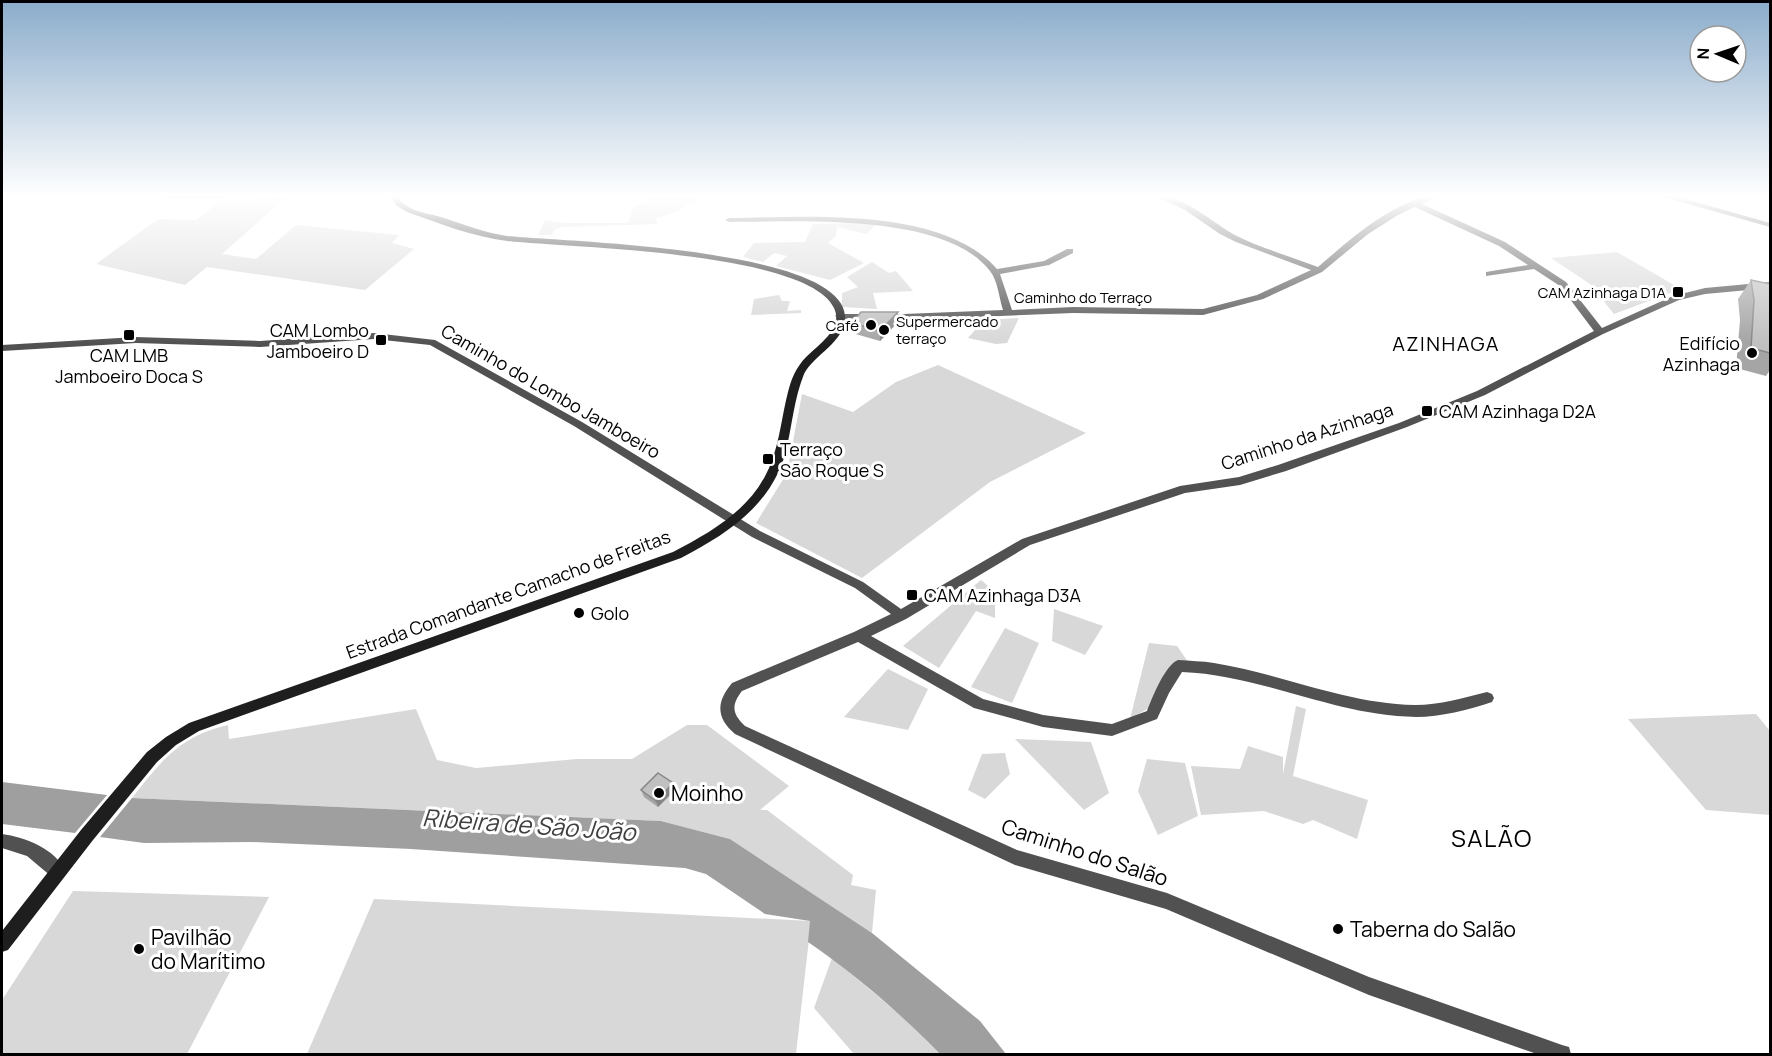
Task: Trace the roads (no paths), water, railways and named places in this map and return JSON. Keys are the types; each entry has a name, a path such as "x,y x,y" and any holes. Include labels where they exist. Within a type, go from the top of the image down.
{"main road":[{"path":"596,245 681,252 800,278 824,289 835,301 840,316"},
{"name":"Estrada Comandante Camacho de Freitas","path":"2,944 87,835 152,757 171,741 194,728 653,566 695,546 736,520 758,497 772,473 801,371 832,338 840,323 840,316"}],"street":[{"path":"962,245 978,255 995,272 1008,312"},
{"path":"1253,245 1319,270"},
{"name":"Caminho do Terraço","path":"840,316 904,318 1073,310 1203,312 1260,297 1319,270 1349,245"},
{"path":"1504,245 1563,284 1600,332"},
{"path":"995,272 1046,263 1070,251"},
{"path":"1489,274 1535,266"},
{"name":"Caminho da Azinhaga","path":"860,636 901,615 1026,542 1184,489 1250,477 1403,425 1481,393 1600,332 1676,298 1705,291 1770,285"},
{"name":"Caminho do Lombo Jamboeiro","path":"2,348 136,339 260,344 374,336 422,340 442,346 578,424 756,534 859,585 901,615"},
{"path":"860,636 979,704 1043,721 1112,730 1152,715 1163,690 1178,666 1219,669 1364,707 1399,711 1438,711 1464,706 1487,698"},
{"name":"Caminho do Salão","path":"860,636 736,687 727,703 726,714 730,722 741,730 1015,857 1167,901 1369,986 1562,1054"},
{"path":"2,841 20,844 42,856 58,872"}],"water":[{"path":"2,782 107,795 75,833 2,824"},
{"name":"Ribeira de São João","path":"132,798 661,821 730,839 872,933 980,1021 1006,1054 940,1054 877,995 808,942 810,921 765,914 706,874 685,868 411,849 252,842 144,843 100,837"}],"place":[{"name":"CAM Azinhaga D1A","path":"1678,292"},
{"name":"Café","path":"871,325"},
{"name":"Supermercado terraço","path":"884,330"},
{"name":"CAM LMB Jamboeiro Doca S","path":"129,335"},
{"name":"CAM Lombo Jamboeiro D","path":"381,340"},
{"name":"Edifício Azinhaga","path":"1752,353"},
{"name":"CAM Azinhaga D2A","path":"1427,411"},
{"name":"Terraço São Roque S","path":"768,459"},
{"name":"CAM Azinhaga D3A","path":"912,595"},
{"name":"Golo","path":"579,613"},
{"name":"Moinho","path":"659,793"},
{"name":"Taberna do Salão","path":"1338,929"},
{"name":"Pavilhão do Marítimo","path":"139,949"}],"district":[{"name":"AZINHAGA","path":"1446,343"},
{"name":"SALÃO","path":"1492,837"}]}
